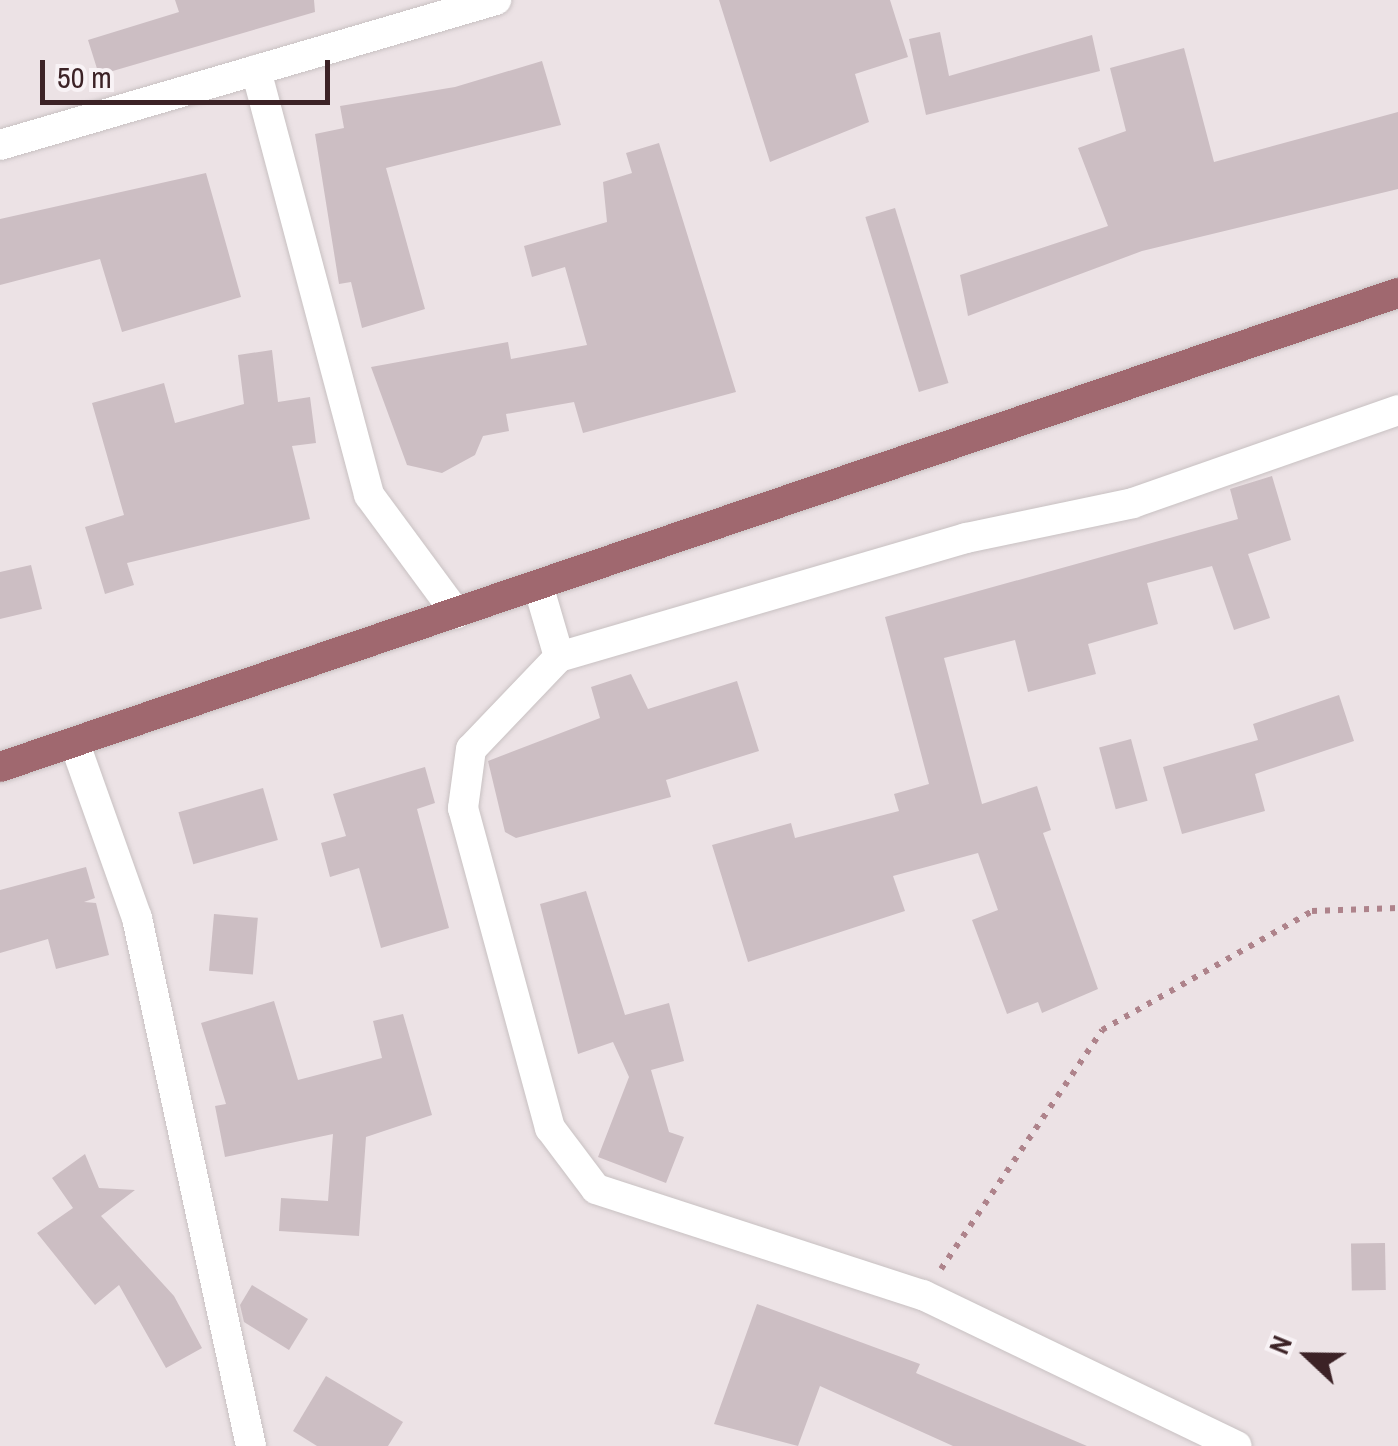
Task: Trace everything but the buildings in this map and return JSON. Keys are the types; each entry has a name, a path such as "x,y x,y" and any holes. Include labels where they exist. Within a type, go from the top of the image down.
{"main road":[{"path":"0,767 76,747 456,613 1398,293"}],"street":[{"path":"0,145 256,70 424,10 496,0"},
{"path":"256,70 369,495 456,613"},
{"path":"1237,1446 923,1295 596,1189 550,1128 463,808 471,749 559,657 966,538 1133,503 1398,410"},
{"path":"538,585 559,657"},
{"path":"76,747 137,918 251,1446"}],"path":[{"path":"923,1295 1102,1030 1312,911 1398,908"}]}
